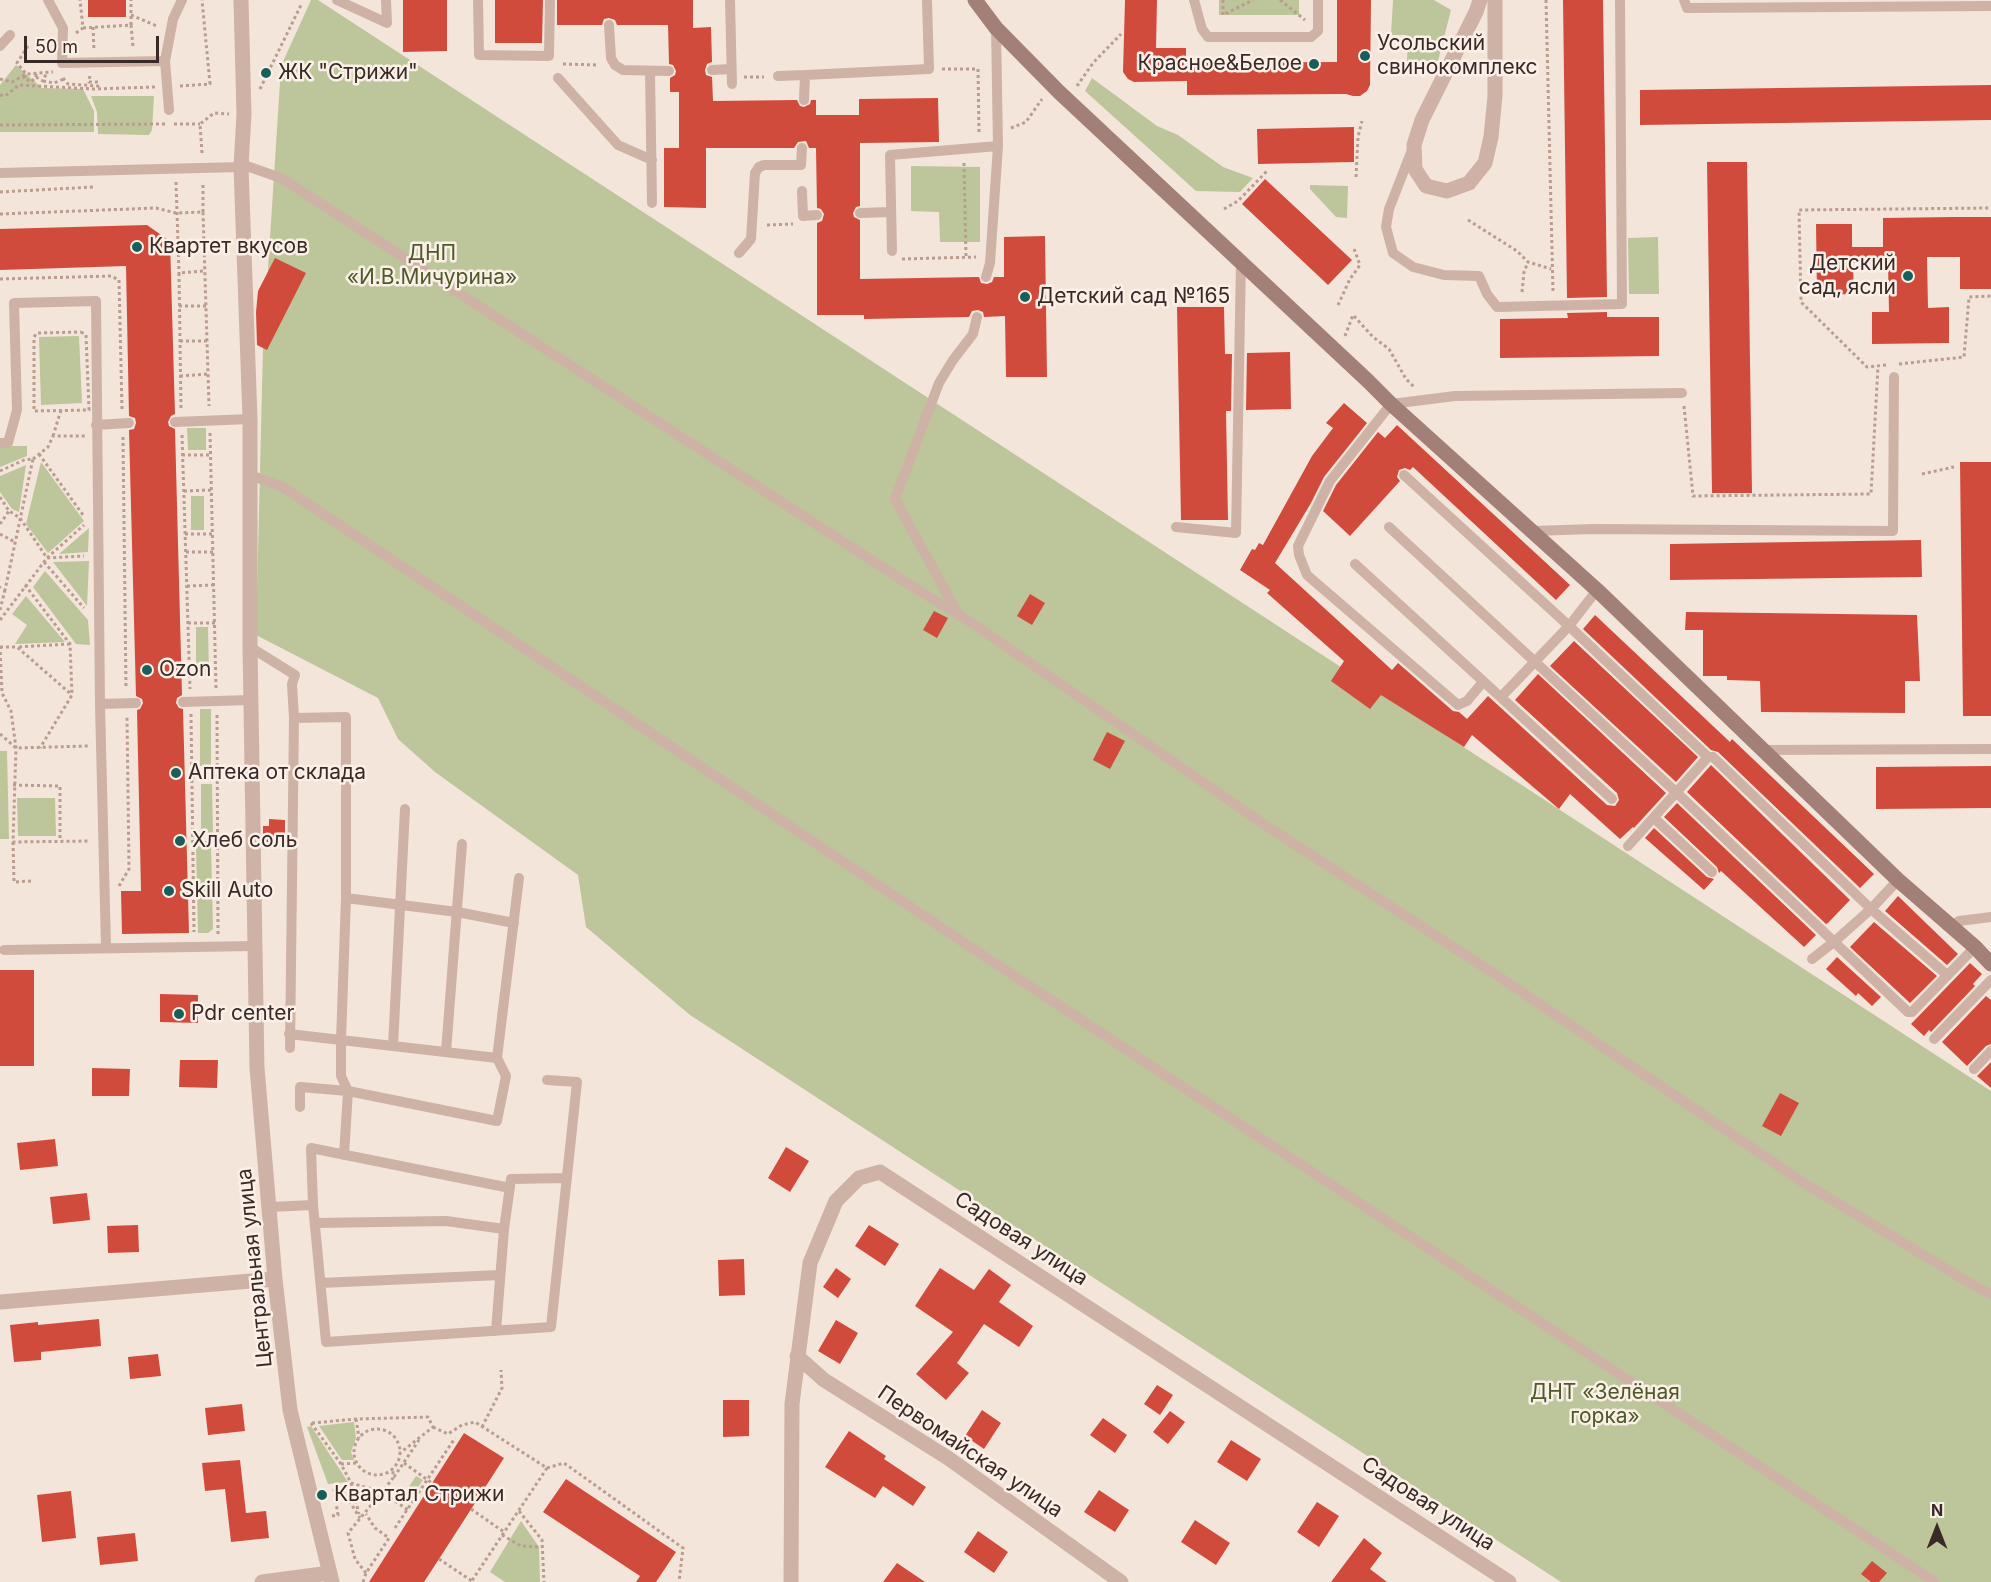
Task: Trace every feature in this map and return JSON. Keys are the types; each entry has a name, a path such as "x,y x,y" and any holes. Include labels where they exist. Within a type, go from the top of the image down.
{"street":[{"name":"Центральная улица","path":"241,0 244,114 241,165 250,418 250,647 257,1068 275,1279 294,1424 313,1511 331,1578"},
{"path":"975,0 996,28 1059,92 1391,404 1597,590 1898,880 1975,947 1991,964"},
{"path":"1480,0 1422,120 1414,145 1415,169 1426,186 1447,191 1469,183 1485,163 1491,137 1495,96 1495,0"},
{"name":"Садовая улица","path":"790,1582 792,1416 797,1356 810,1263 836,1201 859,1178 880,1172 1509,1582"},
{"path":"0,1302 275,1279"},
{"name":"Первомайская улица","path":"797,1356 824,1380 948,1458 1121,1582"},
{"path":"262,1582 331,1578"}],"lane":[{"path":"48,0 63,28 63,63 165,61"},
{"path":"169,110 165,61 173,19 182,0"},
{"path":"337,0 387,23 386,0"},
{"path":"478,0 479,56 549,56 550,0"},
{"path":"712,70 731,77 730,0"},
{"path":"778,76 929,69 927,0"},
{"path":"1194,0 1202,29 1208,37 1311,36 1318,31 1318,0"},
{"path":"1414,145 1389,209 1386,227 1393,253 1413,267 1444,275 1479,276 1487,294 1497,308 1622,304 1620,0"},
{"path":"1684,0 1687,8 1742,4 1991,6"},
{"path":"609,25 611,58 615,65 623,70 669,70"},
{"path":"986,277 990,257 998,146 996,28"},
{"path":"0,46 10,35"},
{"path":"650,71 652,203"},
{"path":"804,100 805,75"},
{"path":"558,78 618,145 652,160"},
{"path":"892,251 890,155 998,146"},
{"path":"739,253 751,239 755,172 764,165 801,165 802,148"},
{"path":"0,173 241,165 281,178 860,554 958,614 1262,823 1507,982 1804,1183 1991,1294"},
{"path":"802,191 803,216 817,215"},
{"path":"860,213 891,212"},
{"path":"1176,528 1236,533 1241,261"},
{"path":"0,443 8,443 17,410 14,303 96,300 102,841 106,947"},
{"path":"958,614 895,500 939,383 973,334 977,317"},
{"path":"1532,531 1594,529 1893,531 1894,377"},
{"path":"1483,682 1467,702 1458,705 1307,575 1298,546 1330,481 1391,404 1455,396 1683,397"},
{"path":"178,422 250,418"},
{"path":"97,430 129,423"},
{"path":"250,474 283,487 961,941 1935,1582"},
{"path":"1404,475 1708,757 1713,758 1871,909 1947,975"},
{"path":"1389,527 1677,793 1908,1012 1912,1012 1975,947"},
{"path":"1355,564 1612,799"},
{"path":"1501,697 1569,626 1597,590"},
{"path":"250,647 296,675 292,684 294,718 290,1048"},
{"path":"187,702 251,700"},
{"path":"100,704 136,703"},
{"path":"294,718 346,717 346,898 340,1040 341,1076 348,1091 344,1155"},
{"path":"1762,750 1991,749"},
{"path":"1628,846 1708,757"},
{"path":"393,1046 405,809"},
{"path":"1654,818 1712,873"},
{"path":"446,1052 462,844"},
{"path":"300,1107 300,1087 348,1091 497,1121 506,1076 497,1058 519,878"},
{"path":"1812,959 1871,909 1898,880"},
{"path":"346,898 457,912 514,923"},
{"path":"1951,926 1959,921 1991,917"},
{"path":"4,950 255,946"},
{"path":"1934,1039 1991,980"},
{"path":"289,1034 497,1058"},
{"path":"1974,1069 1991,1051"},
{"path":"510,1188 311,1148 313,1205 326,1342 551,1327 577,1082 547,1080"},
{"path":"496,1331 504,1229 511,1179 567,1178"},
{"path":"270,1207 313,1205"},
{"path":"315,1224 446,1221 504,1229"},
{"path":"321,1283 500,1275"}],"path":[{"path":"131,0 135,62"},
{"path":"1223,0 1223,15 1253,0"},
{"path":"1280,0 1318,31"},
{"path":"1546,0 1554,306"},
{"path":"257,96 301,5"},
{"path":"131,15 171,31"},
{"path":"83,28 131,25"},
{"path":"93,27 95,62"},
{"path":"1077,86 1093,63 1121,34"},
{"path":"28,46 17,63 26,74 24,78 32,82 36,75 54,85 64,79"},
{"path":"549,56 560,64 615,65"},
{"path":"939,69 978,69 980,148"},
{"path":"44,81 47,72"},
{"path":"731,77 778,76"},
{"path":"998,131 1018,127 1026,122 1045,96"},
{"path":"1356,177 1358,137 1362,121"},
{"path":"0,125 200,124"},
{"path":"963,149 966,257"},
{"path":"1224,209 1238,201 1267,171"},
{"path":"203,181 202,212 215,623 218,939"},
{"path":"176,182 180,340 178,422 182,455 186,552 187,702 192,776 194,940"},
{"path":"0,214 156,208 177,213 202,212"},
{"path":"1991,208 1800,210 1801,302 1868,367 1964,357 1969,297 1991,296"},
{"path":"753,225 802,223 803,216"},
{"path":"1468,220 1517,251 1528,262 1552,269"},
{"path":"1338,305 1350,279 1360,265 1353,246"},
{"path":"892,251 896,259 990,257"},
{"path":"1528,262 1524,272 1522,292 1529,307"},
{"path":"179,273 204,271"},
{"path":"179,306 206,306"},
{"path":"1333,348 1344,337 1353,315 1373,337 1389,349 1406,379 1428,399"},
{"path":"81,332 86,334 89,410 61,410 34,411 34,337 37,333 81,332"},
{"path":"180,340 207,341"},
{"path":"1683,397 1693,496 1871,494 1878,366"},
{"path":"180,376 208,374"},
{"path":"0,471 24,460 33,459 48,447 61,410"},
{"path":"53,436 97,430"},
{"path":"0,620 44,561 88,521 39,454"},
{"path":"182,455 211,455"},
{"path":"0,610 33,459"},
{"path":"1922,474 1954,467"},
{"path":"183,491 212,490"},
{"path":"0,497 9,511 20,518 47,558"},
{"path":"0,524 9,511"},
{"path":"0,534 15,542"},
{"path":"185,534 213,534"},
{"path":"186,552 213,552"},
{"path":"47,558 98,555"},
{"path":"44,561 99,626"},
{"path":"25,585 70,644 72,694 40,748"},
{"path":"187,586 214,585"},
{"path":"0,587 5,590"},
{"path":"188,623 215,623"},
{"path":"31,881 14,882 13,785 16,748 11,711 2,693 0,646 70,644"},
{"path":"17,647 72,694"},
{"path":"0,734 16,748 101,746"},
{"path":"192,776 218,776"},
{"path":"13,785 60,786 60,841"},
{"path":"13,842 102,841"},
{"path":"192,843 218,842"},
{"path":"482,1427 502,1388 501,1370"},
{"path":"294,1424 428,1417 433,1427 448,1434 462,1425 475,1422 547,1468"},
{"path":"356,1419 359,1438 354,1453 358,1463 374,1474 381,1474 393,1468"},
{"path":"312,1423 341,1464 351,1483 360,1518"},
{"path":"393,1478 393,1468 400,1454 433,1427"},
{"path":"359,1438 369,1430 382,1429 394,1436 400,1447 400,1454"},
{"path":"366,1573 355,1558 348,1533 366,1514 422,1436"},
{"path":"395,1528 430,1482 455,1438"},
{"path":"404,1462 430,1482"},
{"path":"341,1464 358,1463"},
{"path":"439,1559 472,1581 547,1468 564,1463 683,1548 680,1582"},
{"path":"351,1483 382,1492 408,1510"},
{"path":"332,1516 338,1515 334,1490 341,1488 360,1518"},
{"path":"471,1509 520,1546 542,1546"},
{"path":"519,1511 542,1540 544,1582"},
{"path":"363,1582 366,1573 389,1538 375,1528 366,1514"}],"green space":[{"path":"311,0 318,0 1991,1091 1991,1582 1561,1582 690,1015 586,927 578,875 435,772 398,739 378,698 256,635 263,348 281,66"},
{"path":"1219,0 1299,0 1299,15 1219,15"},
{"path":"1393,0 1434,0 1451,10 1438,61 1407,61 1408,38 1406,35 1391,35"},
{"path":"16,65 42,88 83,89 94,111 94,132 0,132 0,85"},
{"path":"1092,78 1157,126 1178,135 1223,167 1253,178 1240,192 1196,191 1085,91"},
{"path":"91,96 154,96 152,130 149,135 98,134 97,112"},
{"path":"911,166 980,167 980,242 940,242 939,212 911,211"},
{"path":"1310,185 1348,186 1347,218 1336,217 1310,189"},
{"path":"1658,237 1659,294 1629,294 1628,238"},
{"path":"79,336 82,403 41,405 39,337"},
{"path":"187,428 206,428 206,450 188,450"},
{"path":"0,446 27,446 27,456 0,467"},
{"path":"41,462 84,521 48,553 26,524"},
{"path":"26,465 19,512 12,509 0,492 0,476"},
{"path":"191,496 204,496 204,530 191,530"},
{"path":"89,528 88,552 59,554"},
{"path":"89,561 87,606 53,562"},
{"path":"45,571 88,620 90,645 76,644 33,587"},
{"path":"26,596 65,642 15,644 27,625 12,614"},
{"path":"196,627 208,627 209,673 203,677 196,677"},
{"path":"200,709 211,709 211,766 200,766"},
{"path":"0,751 7,751 9,839 0,839"},
{"path":"201,784 212,784 213,833 201,834"},
{"path":"17,798 55,798 56,836 18,836"},
{"path":"196,846 211,846 213,929 208,933 198,933"},
{"path":"354,1422 356,1438 351,1452 354,1460 342,1460 319,1426"},
{"path":"311,1426 348,1482 328,1484 307,1427"},
{"path":"416,1476 423,1480 406,1504 400,1500"},
{"path":"521,1521 539,1547 540,1582 505,1582 490,1572"}],"building":[{"path":"88,0 126,0 126,17 88,17"},
{"path":"403,0 447,0 447,51 403,52"},
{"path":"495,0 543,0 542,43 495,43"},
{"path":"557,0 693,0 693,28 711,27 712,62 707,64 705,70 706,75 712,77 713,101 797,100 800,106 804,107 810,104 811,100 816,100 816,115 859,115 859,99 938,98 939,142 860,143 860,206 856,207 853,213 854,217 860,220 860,279 979,277 981,283 987,284 992,282 994,277 1004,277 1004,237 1045,236 1047,377 1006,377 1005,316 984,317 983,312 978,310 972,311 969,317 864,319 864,315 817,315 817,223 822,221 824,214 821,209 817,208 816,148 809,148 806,141 798,142 794,148 706,148 706,208 664,207 664,148 679,148 679,92 670,92 670,78 675,75 676,71 673,65 669,64 668,25 617,25 615,20 609,18 604,19 602,25 557,25"},
{"path":"1125,0 1157,0 1156,48 1186,48 1186,63 1337,62 1337,0 1371,0 1370,85 1367,91 1360,96 1346,94 1187,95 1187,81 1134,82 1128,79 1123,72"},
{"path":"1563,0 1603,0 1607,297 1567,298"},
{"path":"1991,85 1991,120 1640,125 1640,90"},
{"path":"1354,127 1354,162 1258,164 1257,129"},
{"path":"1707,162 1747,162 1752,493 1712,493"},
{"path":"1265,179 1352,260 1328,285 1242,204"},
{"name":"Детский сад, ясли","path":"1991,217 1991,289 1960,289 1960,257 1927,257 1928,308 1949,307 1949,343 1872,344 1872,312 1889,312 1888,263 1853,263 1854,294 1817,295 1816,224 1852,224 1852,247 1883,247 1883,218"},
{"path":"147,225 170,241 175,414 168,422 169,426 175,429 182,695 177,698 176,703 179,708 183,709 189,933 122,934 121,891 141,891 137,710 143,703 142,699 136,696 129,430 134,429 136,423 135,418 129,416 126,266 0,270 0,229"},
{"path":"275,258 306,273 267,350 257,345 256,312 258,291"},
{"path":"1177,307 1224,307 1225,354 1232,354 1231,411 1226,411 1228,520 1181,520"},
{"path":"1607,312 1607,317 1659,317 1659,356 1500,358 1500,319 1568,318 1567,313"},
{"path":"1290,352 1291,409 1246,410 1247,353"},
{"path":"1344,403 1367,423 1324,477 1275,563 1392,670 1398,663 1453,711 1459,712 1467,719 1488,696 1607,805 1615,806 1619,800 1617,793 1515,700 1538,674 1666,793 1634,828 1620,839 1570,794 1559,809 1472,735 1464,747 1381,695 1370,709 1331,681 1344,661 1267,593 1270,590 1240,570 1252,549 1255,550 1259,543 1263,545 1312,456 1333,428 1326,423"},
{"path":"1397,425 1570,585 1556,600 1413,467 1410,470 1405,468 1399,470 1397,477 1400,481 1350,536 1323,511 1336,485 1378,432 1385,438"},
{"path":"1960,462 1991,462 1991,716 1963,716"},
{"path":"1921,540 1922,577 1670,580 1670,544"},
{"path":"1030,594 1045,603 1032,625 1017,616"},
{"path":"934,611 948,618 937,638 923,630"},
{"path":"1686,612 1917,615 1920,681 1905,681 1905,713 1761,712 1760,681 1727,680 1727,676 1703,676 1703,630 1685,630"},
{"path":"1595,615 1730,742 1732,739 1874,874 1860,888 1718,752 1711,750 1583,629"},
{"path":"1574,641 1698,757 1676,782 1550,666"},
{"path":"1107,732 1125,741 1110,769 1093,760"},
{"path":"1711,765 1850,900 1828,923 1826,924 1687,792"},
{"path":"1991,766 1991,808 1876,809 1876,767"},
{"path":"1677,803 1816,935 1804,947 1721,871 1719,873 1717,867 1664,817"},
{"path":"269,819 285,820 285,843 263,842 263,826 269,826"},
{"path":"1654,828 1707,877 1714,879 1704,890 1645,838"},
{"path":"1898,896 1958,954 1947,965 1885,911"},
{"path":"1874,922 1937,976 1910,1003 1850,947"},
{"path":"1837,957 1881,997 1872,1006 1858,993 1856,996 1826,969"},
{"path":"1970,963 1982,974 1973,984 1975,986 1931,1032 1929,1030 1924,1036 1911,1024"},
{"path":"0,970 34,970 34,1066 0,1066"},
{"path":"160,994 198,995 198,1023 160,1022"},
{"path":"1986,996 1991,1000 1991,1044 1986,1046 1967,1066 1942,1042"},
{"path":"180,1060 218,1060 217,1088 179,1087"},
{"path":"1991,1062 1991,1088 1977,1076"},
{"path":"92,1068 130,1069 129,1096 92,1096"},
{"path":"1780,1093 1799,1103 1781,1136 1762,1126"},
{"path":"55,1139 58,1166 20,1170 17,1143"},
{"path":"786,1147 809,1161 790,1192 768,1178"},
{"path":"87,1193 90,1220 53,1224 50,1197"},
{"path":"138,1225 139,1252 108,1253 107,1226"},
{"path":"869,1225 899,1244 885,1266 855,1246"},
{"path":"744,1259 745,1295 719,1296 718,1260"},
{"path":"836,1268 851,1279 838,1298 823,1287"},
{"path":"940,1268 974,1290 989,1269 1011,1285 999,1302 1033,1326 1019,1347 984,1324 957,1363 969,1373 946,1400 916,1374 953,1332 915,1306"},
{"path":"99,1319 101,1346 41,1352 41,1360 14,1362 10,1325 38,1322 38,1325"},
{"path":"836,1320 858,1333 840,1364 818,1351"},
{"path":"158,1354 161,1376 130,1379 128,1357"},
{"path":"1157,1385 1173,1395 1160,1415 1144,1404"},
{"path":"723,1400 749,1400 749,1436 723,1437"},
{"path":"242,1404 245,1431 208,1435 205,1408"},
{"path":"982,1410 1001,1423 984,1449 965,1436"},
{"path":"1170,1411 1185,1422 1168,1444 1153,1432"},
{"path":"1103,1418 1127,1435 1115,1453 1090,1435"},
{"path":"849,1431 886,1456 884,1459 926,1487 913,1506 883,1486 875,1498 825,1467"},
{"path":"464,1433 504,1458 424,1582 369,1582"},
{"path":"1231,1440 1261,1459 1247,1481 1217,1462"},
{"path":"240,1460 246,1513 266,1511 269,1538 231,1542 225,1489 205,1491 202,1463"},
{"path":"566,1479 676,1552 656,1582 636,1582 640,1576 543,1512"},
{"path":"1099,1490 1129,1510 1115,1532 1084,1512"},
{"path":"71,1491 76,1538 42,1542 37,1495"},
{"path":"1317,1502 1339,1516 1319,1547 1297,1532"},
{"path":"1195,1520 1230,1543 1216,1565 1181,1542"},
{"path":"978,1531 1008,1552 994,1573 964,1552"},
{"path":"135,1533 138,1561 100,1565 97,1537"},
{"path":"1364,1538 1382,1553 1370,1569 1387,1582 1331,1582"},
{"path":"1872,1561 1887,1573 1879,1582 1871,1582 1861,1574"},
{"path":"897,1563 925,1582 883,1582"}],"place":[{"name":"Усольский свинокомплекс","path":"1365,56"},
{"name":"Красное&Белое","path":"1314,64"},
{"name":"ЖК \"Стрижи\"","path":"266,73"},
{"name":"Квартет вкусов","path":"137,247"},
{"name":"Детский сад, ясли","path":"1908,276"},
{"name":"Детский сад №165","path":"1025,297"},
{"name":"Ozon","path":"147,670"},
{"name":"Аптека от склада","path":"176,773"},
{"name":"Хлеб соль","path":"180,841"},
{"name":"Skill Auto","path":"169,891"},
{"name":"Pdr center","path":"179,1014"},
{"name":"Квартал Стрижи","path":"322,1495"}],"park label":[{"name":"ДНП «И.В.Мичурина»","path":"432,266"},
{"name":"ДНТ «Зелёная горка»","path":"1605,1405"}]}
